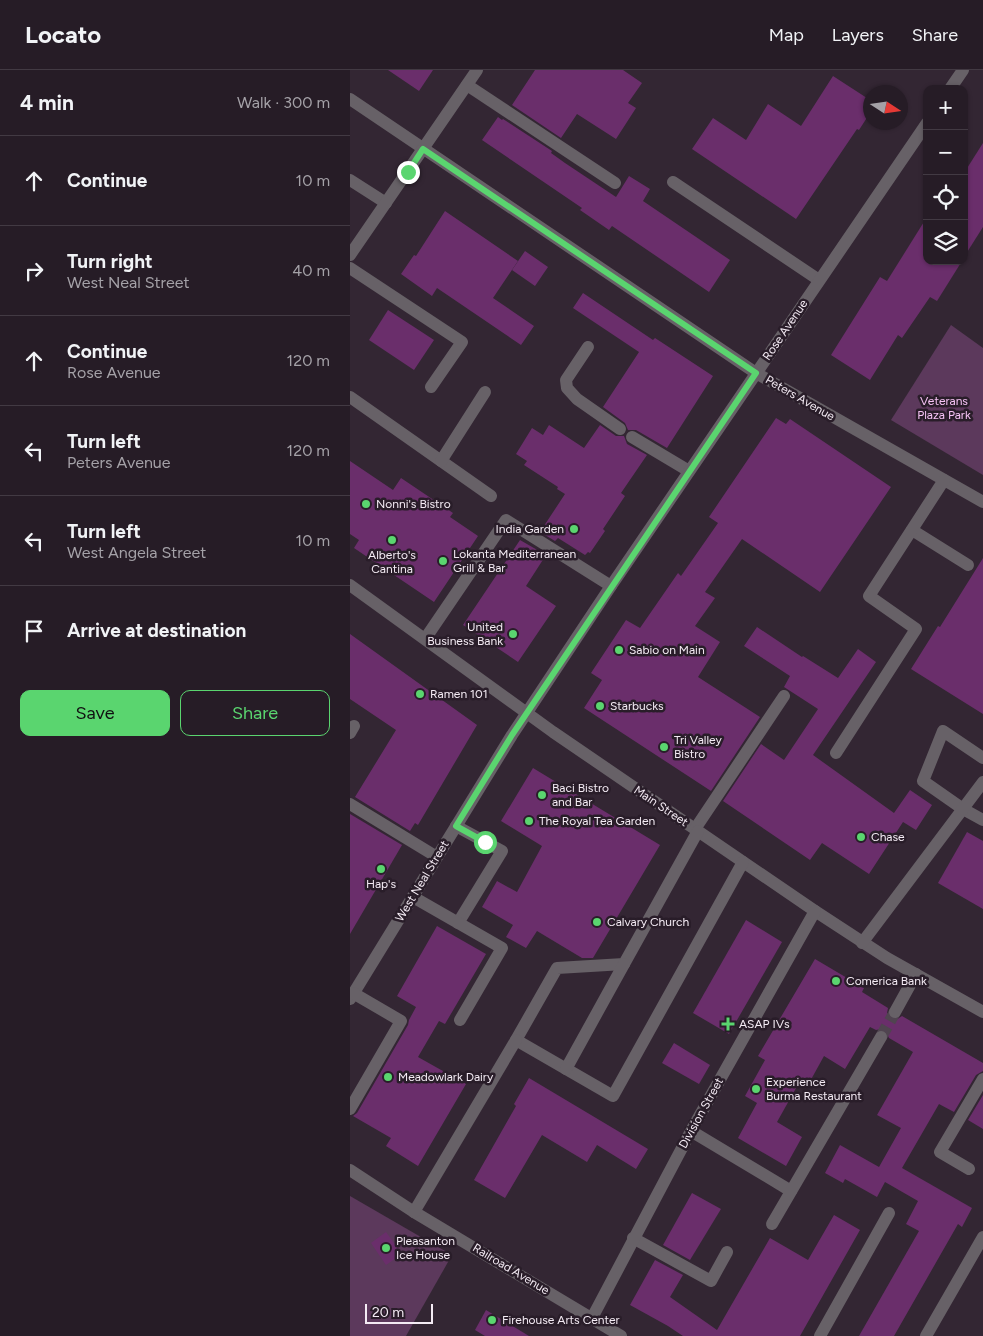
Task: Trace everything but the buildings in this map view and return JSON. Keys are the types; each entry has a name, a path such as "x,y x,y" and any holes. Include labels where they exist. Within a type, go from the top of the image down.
{"street":[{"path":"350,255 478,70"},
{"path":"953,85 963,70"},
{"path":"467,85 615,183"},
{"name":"Peters Avenue","path":"350,100 756,373 983,502"},
{"name":"Rose Avenue","path":"527,713 611,586 923,128"},
{"path":"350,180 386,203"},
{"path":"674,182 819,280"},
{"path":"350,268 462,342 431,387"},
{"path":"588,347 566,380 567,388 577,398 620,429"},
{"path":"441,461 485,392"},
{"path":"350,398 491,496"},
{"path":"632,437 689,471"},
{"path":"836,752 916,629 868,596 944,480"},
{"path":"425,639 506,520 611,586"},
{"path":"912,530 968,565"},
{"name":"Main Street","path":"350,585 527,713 862,943 983,1012"},
{"path":"566,1069 696,830 784,696"},
{"name":"West Neal Street","path":"352,996 527,713"},
{"path":"983,758 943,731 923,781 962,809 983,820"},
{"path":"862,943 983,782"},
{"path":"350,804 437,856"},
{"path":"456,826 502,851 458,923"},
{"path":"516,1040 614,1096 743,862"},
{"path":"413,897 502,948 460,1020"},
{"name":"Division Street","path":"592,1318 691,1132 815,911"},
{"path":"414,1212 557,968 624,964"},
{"path":"895,1012 916,974"},
{"path":"350,1109 401,1021 352,996"},
{"path":"772,1224 881,1037"},
{"path":"969,1169 940,1152 983,1079"},
{"path":"691,1132 791,1191"},
{"name":"Railroad Avenue","path":"350,1170 414,1212 621,1336"},
{"path":"820,1336 889,1213"},
{"path":"926,1336 983,1237"},
{"path":"633,1238 711,1281 727,1252"}],"green space":[{"name":"Veterans Plaza Park","path":"951,325 983,348 983,475 891,420"},
{"path":"350,1196 452,1255 406,1336 350,1336"}],"tunnel":[{"path":"881,1037 895,1012"}],"place":[{"name":"Nonni's Bistro","path":"366,504"},
{"name":"India Garden","path":"574,529"},
{"name":"Alberto's Cantina","path":"392,540"},
{"name":"Lokanta Mediterranean Grill & Bar","path":"443,561"},
{"name":"United Business Bank","path":"513,634"},
{"name":"Sabio on Main","path":"619,650"},
{"name":"Ramen 101","path":"420,694"},
{"name":"Starbucks","path":"600,706"},
{"name":"Tri Valley Bistro","path":"664,747"},
{"name":"Baci Bistro and Bar","path":"542,795"},
{"name":"The Royal Tea Garden","path":"529,821"},
{"name":"Chase","path":"861,837"},
{"name":"Hap's","path":"381,869"},
{"name":"Calvary Church","path":"597,922"},
{"name":"Comerica Bank","path":"836,981"},
{"name":"ASAP IVs","path":"728,1024"},
{"name":"Meadowlark Dairy","path":"388,1077"},
{"name":"Experience Burma Restaurant","path":"756,1089"},
{"name":"Pleasanton Ice House","path":"386,1248"},
{"name":"Firehouse Arts Center","path":"492,1320"}],"route":[{"path":"408,172 423,149 756,373 512,735 456,826 485,842"}]}
